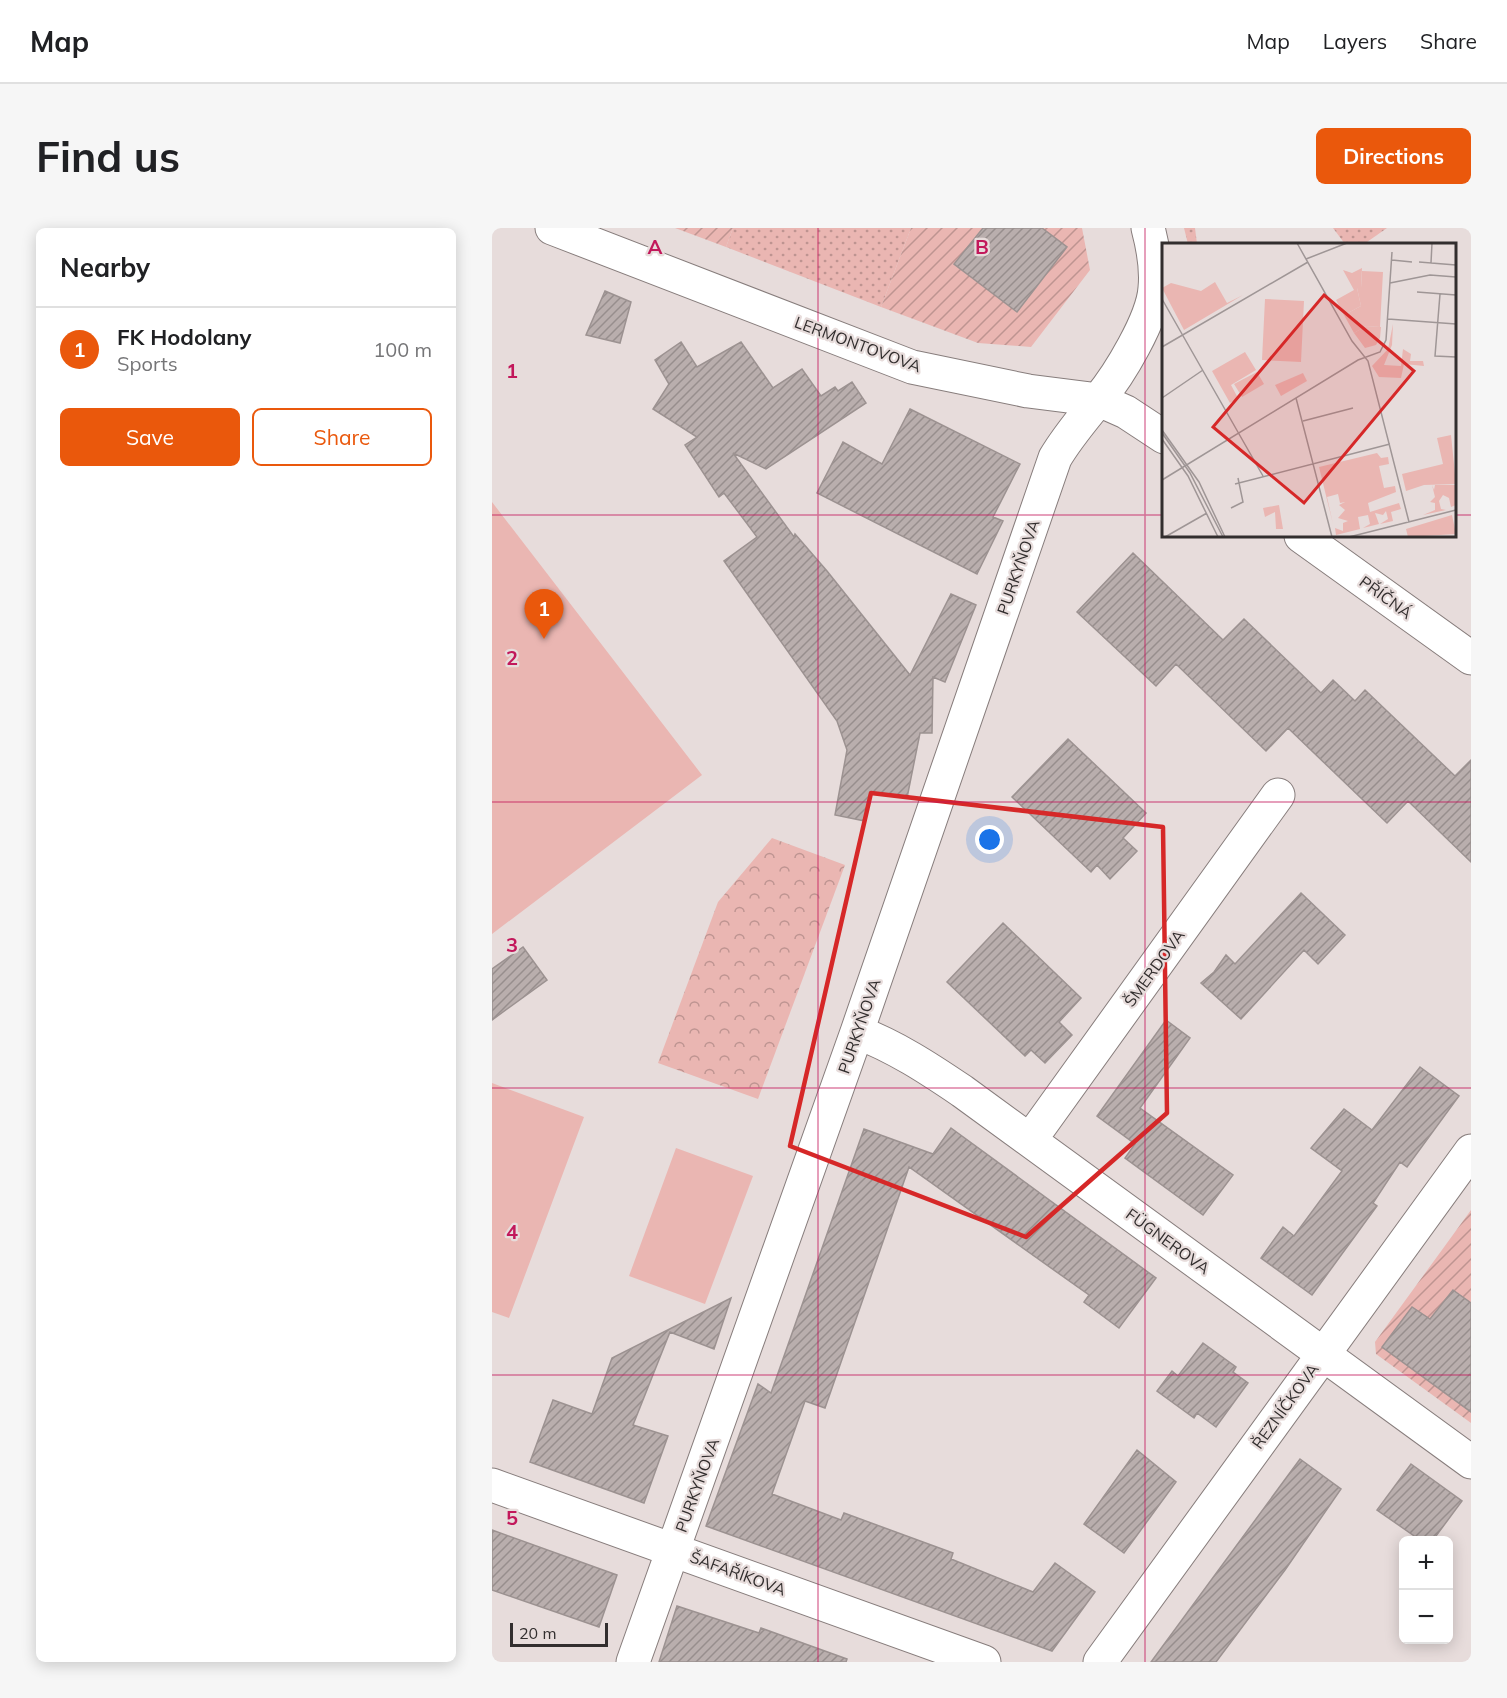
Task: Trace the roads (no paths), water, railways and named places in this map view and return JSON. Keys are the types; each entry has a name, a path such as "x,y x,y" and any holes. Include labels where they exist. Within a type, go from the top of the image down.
{"street":[{"name":"LERMONTOVOVA","path":"552,228 912,367 1028,391 1099,400"},
{"path":"1148,228 1154,251 1155,290 1140,333 1124,367 1099,400 1126,412 1162,436"},
{"name":"PURKYŇOVA","path":"633,1662 857,1032 1055,458 1070,431 1099,400"},
{"name":"PŘÍČNÁ","path":"1302,537 1471,658"},
{"name":"ŠMERDOVA","path":"1030,1140 1278,795"},
{"name":"FÜGNEROVA","path":"857,1032 884,1042 910,1056 1030,1140 1471,1462"},
{"name":"ŘEZNÍČKOVA","path":"1100,1662 1471,1151"},
{"name":"ŠAFAŘÍKOVA","path":"492,1485 984,1662"}],"place":[{"name":"FK Hodolany","path":"544,639"}]}
